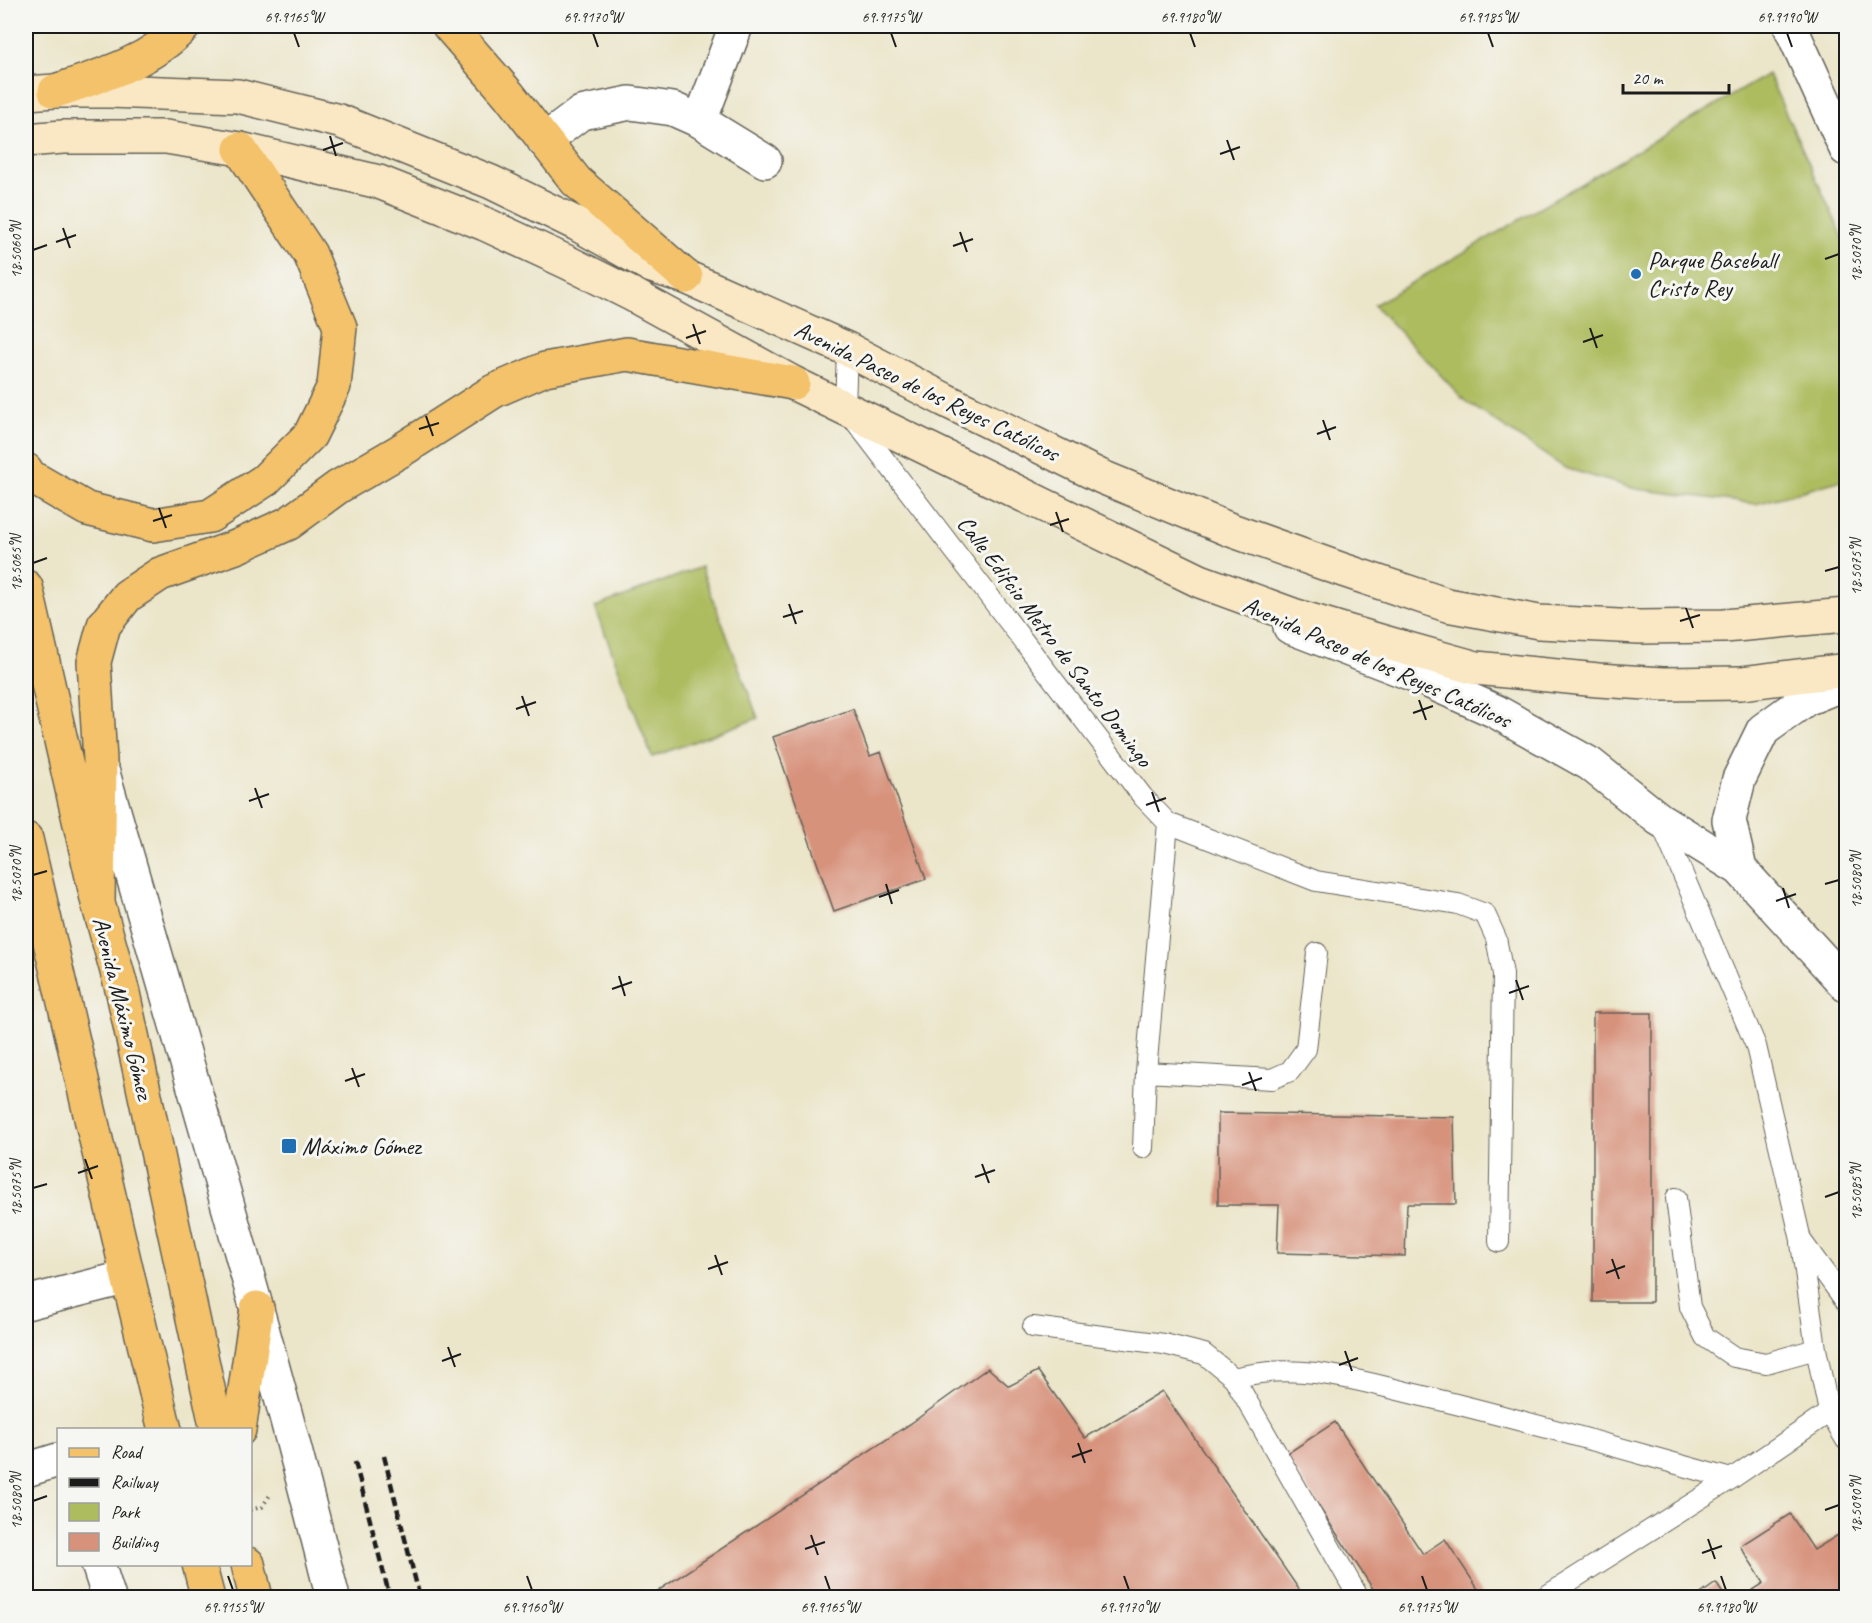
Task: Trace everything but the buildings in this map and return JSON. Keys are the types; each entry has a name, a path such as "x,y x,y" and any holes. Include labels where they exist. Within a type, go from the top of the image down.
{"main road":[{"path":"40,92 104,76 154,52 184,26"},
{"path":"449,26 509,95 576,182 686,278"},
{"name":"Avenida Paseo de los Reyes Católicos","path":"40,92 238,96 339,121 490,182 577,224 652,266 686,278 847,349 1102,477 1231,530 1447,605 1539,622 1639,627 1724,626 1846,615"},
{"name":"Avenida Paseo de los Reyes Católicos","path":"26,140 63,136 166,137 240,149 379,182 484,224 633,295 793,383 1200,580 1293,615 1476,668 1663,684 1742,683 1846,670"},
{"path":"26,470 28,475 87,509 153,525 210,516 265,480 310,435 334,386 340,327 310,254 240,149"},
{"path":"98,903 100,760 94,662 104,625 127,596 160,574 236,547 289,523 338,487 494,391 545,369 627,354 793,383"},
{"name":"Avenida Máximo Gómez","path":"26,587 98,903 123,993 217,1428"},
{"path":"26,839 165,1428"},
{"path":"239,1428 257,1308"},
{"path":"200,1566 208,1598"},
{"path":"248,1566 256,1598"}],"street":[{"path":"700,121 736,26"},
{"path":"1790,26 1846,149"},
{"path":"544,141 581,113 630,103 673,109 700,121 765,161"},
{"name":"Avenida Paseo de los Reyes Católicos","path":"1200,580 1294,630 1417,676 1496,711 1590,764 1659,819 1740,869"},
{"path":"1846,683 1806,699 1763,730 1739,779 1729,820 1740,869 1846,985"},
{"path":"100,760 296,1448 333,1598"},
{"path":"26,1303 128,1277"},
{"path":"26,1470 57,1460"},
{"path":"99,1566 109,1598"}],"lane":[{"path":"845,408 847,349"},
{"name":"Calle Edifcio Metro de Santo Domingo","path":"845,408 1143,797 1168,823 1316,881 1458,904 1485,914 1496,938 1503,974 1498,1242"},
{"path":"1659,819 1756,1046 1801,1240 1816,1349 1829,1412 1846,1440"},
{"path":"1143,1148 1146,1072 1168,823"},
{"path":"1146,1072 1272,1079 1290,1071 1306,1049 1317,953"},
{"path":"1676,1198 1690,1307 1706,1337 1734,1358 1766,1363 1816,1349"},
{"path":"1801,1240 1846,1302"},
{"path":"1033,1327 1164,1344 1204,1354 1234,1378 1359,1598"},
{"path":"1234,1378 1258,1371 1313,1371 1476,1409 1731,1479"},
{"path":"1544,1598 1731,1479 1846,1401"}],"path":[{"path":"252,1510 262,1507"}],"green space":[{"name":"Parque Baseball Cristo Rey","path":"1768,74 1846,244 1846,479 1756,504 1636,489 1565,468 1465,401 1374,305"},
{"path":"701,567 758,718 652,757 595,607"}],"railway":[{"path":"384,1456 420,1598"},
{"path":"355,1462 390,1598"}],"place":[{"name":"Parque Baseball Cristo Rey","path":"1636,274"},
{"name":"Máximo Gómez","path":"289,1146"}]}
